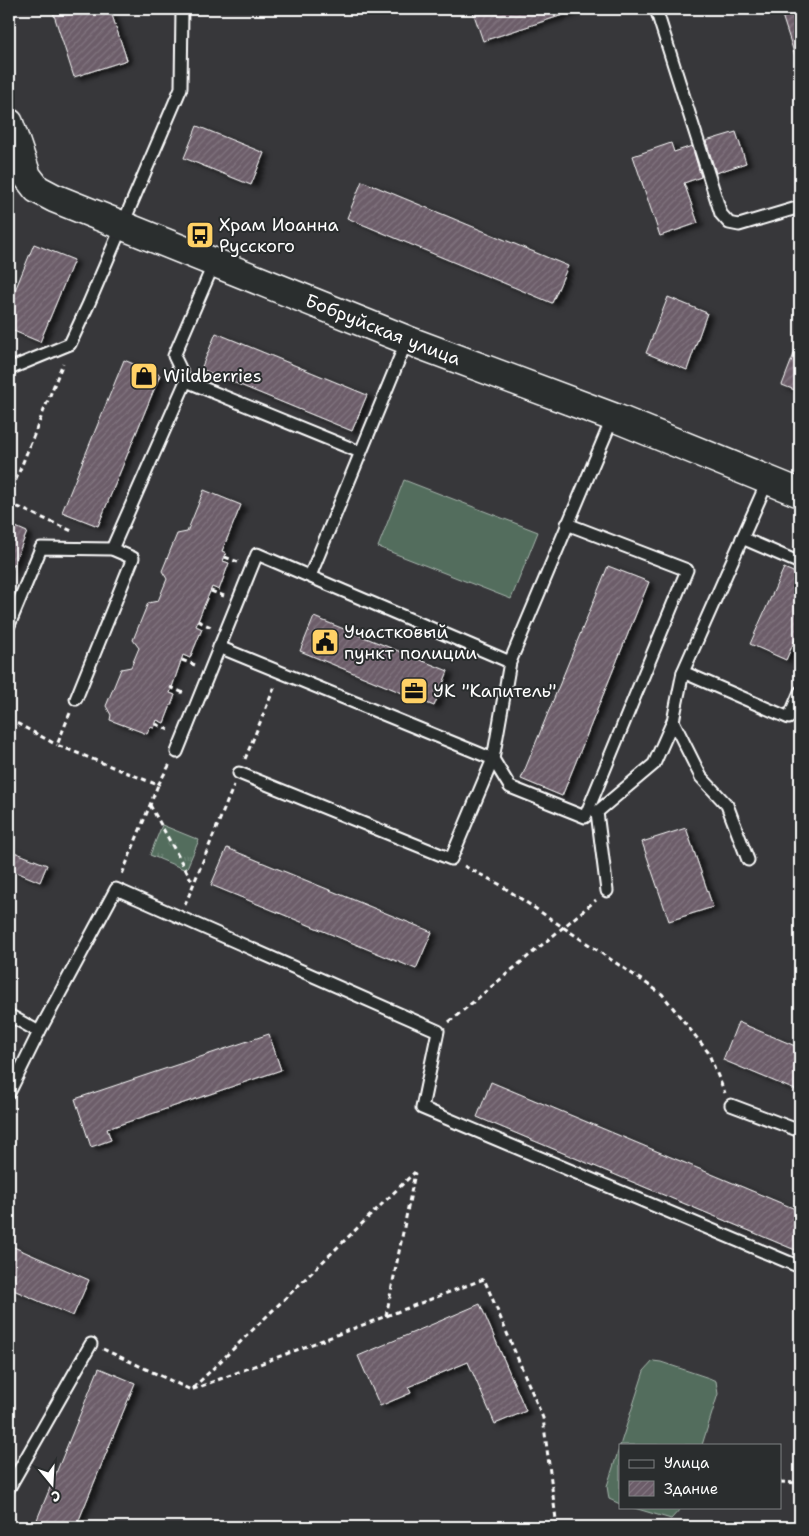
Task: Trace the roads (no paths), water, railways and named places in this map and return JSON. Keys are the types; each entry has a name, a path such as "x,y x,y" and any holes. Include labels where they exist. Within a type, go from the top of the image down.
{"street":[{"name":"Бобруйская улица","path":"9,123 13,152 27,176 37,189 54,198 407,340 613,417 800,493"}],"lane":[{"path":"9,370 70,344 90,303 181,88 182,9"},
{"path":"656,9 721,214 729,223 739,226 800,207"},
{"path":"214,263 174,356 186,381 360,452"},
{"path":"310,576 407,340"},
{"path":"112,549 186,381"},
{"path":"239,773 451,859 492,759 510,662 613,417"},
{"path":"606,891 597,812 654,764 673,721 683,672 768,480"},
{"path":"220,647 492,759 510,787 585,817 687,570 567,524"},
{"path":"742,538 800,563"},
{"path":"9,624 41,548 112,549 133,558 76,698"},
{"path":"177,752 257,554 510,662"},
{"path":"683,672 789,718 800,692"},
{"path":"673,721 701,777 727,805 748,860"},
{"path":"9,1093 39,1032 116,889 438,1031 422,1108 800,1267"},
{"path":"9,1015 39,1032"},
{"path":"731,1105 800,1131"},
{"path":"9,1488 91,1344"}],"place":[{"name":"Храм Иоанна Русского","path":"200,235"},
{"name":"Wildberries","path":"144,376"},
{"name":"Участковый пункт полиции","path":"325,642"},
{"name":"УК \"Капитель\"","path":"414,691"}]}
